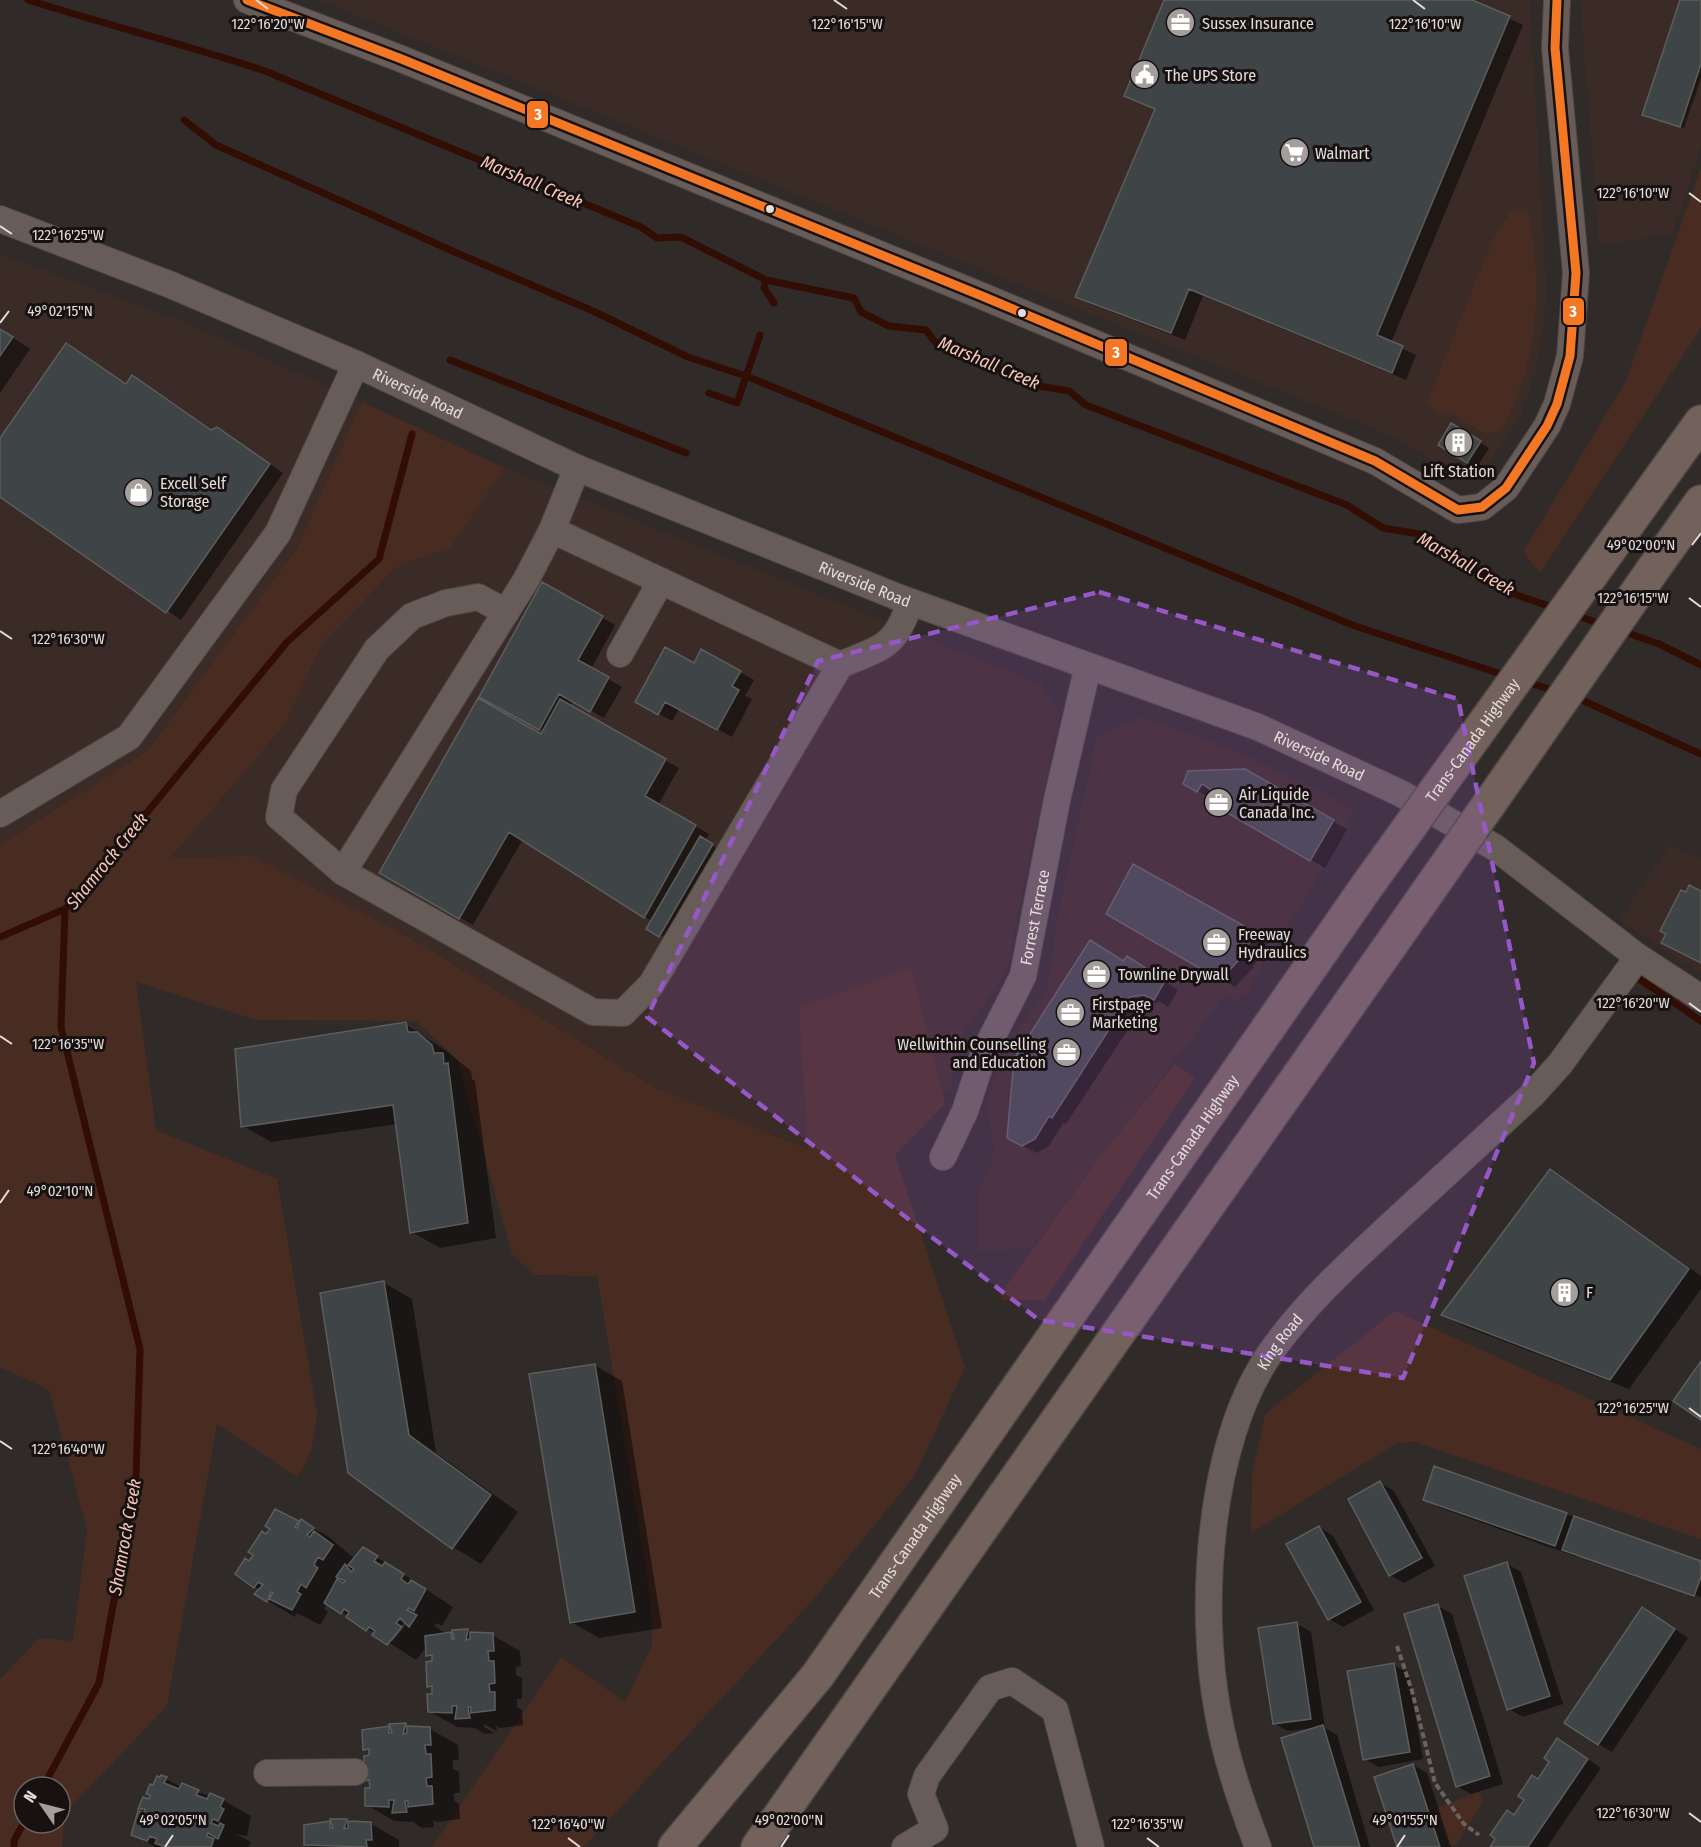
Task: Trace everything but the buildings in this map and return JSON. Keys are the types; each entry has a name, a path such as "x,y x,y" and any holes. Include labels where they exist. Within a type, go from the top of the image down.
{"highway":[{"path":"1631,520 1701,412"},
{"name":"Trans-Canada Highway","path":"675,1847 818,1675 1367,886 1701,422"},
{"path":"758,1847 1701,502"}],"street":[{"path":"247,0 399,58 982,296 1375,461 1458,510 1482,507 1506,488 1547,426 1557,404 1570,356 1576,273 1555,48 1557,0"},
{"name":"Riverside Road","path":"0,219 171,285 356,364 578,468 910,602 1258,727 1400,793 1496,848 1638,957 1701,998"},
{"path":"0,814 129,737 278,533 356,364"},
{"path":"343,872 506,612 552,530 578,468"},
{"path":"552,530 840,665"},
{"path":"620,654 661,581"},
{"path":"506,612 478,597 446,603 412,616 377,649 284,790 279,816 343,872 593,1012 623,1013 651,985 840,665 883,648 903,621 910,602"},
{"name":"Forrest Terrace","path":"943,1157 965,1111 984,1053 1023,976 1062,778 1088,666"},
{"name":"King Road","path":"1257,1847 1230,1772 1217,1712 1210,1651 1213,1530 1223,1470 1240,1408 1270,1353 1322,1289 1532,1095 1560,1064 1638,957"},
{"path":"905,1847 935,1829 921,1794 927,1776 990,1688 1012,1680 1055,1710 1091,1847"},
{"path":"267,1773 356,1772"}],"path":[{"path":"1397,1646 1412,1691 1435,1783 1464,1824 1479,1834"}],"highlighted area":[{"path":"1099,592 1458,699 1534,1063 1403,1378 1039,1320 647,1017 818,661"}],"shaded area":[{"path":"319,0 1530,0 1546,281 1545,318 1535,374 1520,417 1491,460 1475,475 1458,478 1399,439"},
{"path":"1580,0 1701,0 1701,148 1673,234 1599,245"},
{"path":"1701,168 1701,328 1540,573 1523,552 1625,383"},
{"path":"1511,211 1528,211 1535,267 1534,323 1530,351 1514,405 1501,430 1486,434 1451,414 1436,411 1426,404 1493,239"},
{"name":"Excell Self Storage","path":"0,254 184,322 362,402 296,550 148,750 0,845"},
{"path":"362,402 505,468 451,547 397,567 323,643 284,726 170,858 252,856 412,939 656,1088 808,1149 799,1008 911,968 945,1104 895,1155 965,1368 914,1477 814,1599 584,1847 432,1847 561,1657 625,1702 652,1645 651,1602 597,1276 534,1275 512,1254 457,1059 416,1021 256,1020 136,982 156,1130 277,1179 317,1413 315,1430 309,1455 297,1477 217,1424 167,1706 72,1806 72,1775 12,1775 12,1835 63,1835 62,1847 0,1847 0,1679 39,1638 73,1641 87,1529 49,1390 0,1367 0,845 148,750 296,550"},
{"path":"505,468 1043,685 1060,714 1005,974 963,1034 950,1090 809,1149 656,1088 412,939 252,857 169,858 284,726 323,643 397,567 451,547"},
{"path":"1142,717 1249,756 1326,794 1354,811 1299,911 1274,942 1250,989 1234,1001 1225,995 1030,1249 977,1250 978,1188 989,1172 994,1149 987,1105 999,1058 1048,987 1059,910 1097,737"},
{"path":"1670,844 1701,859 1701,973 1619,920"},
{"path":"1175,1064 1195,1078 1045,1300 1002,1300 1000,1294 1106,1149"},
{"path":"1395,1311 1701,1449 1701,1539 1415,1442 1397,1443 1251,1533 1252,1475 1265,1414"},
{"path":"1479,1792 1483,1802 1456,1845 1448,1845 1437,1808"}],"waterway":[{"name":"Marshall Creek","path":"28,0 265,71 641,227 657,238 681,237 766,280 854,298 861,312 889,326 926,330 935,342 1039,386 1069,391 1086,405 1347,505 1383,528 1420,534 1508,592 1557,609"},
{"path":"184,120 216,145 593,311 688,357 746,376 1355,626 1507,676"},
{"path":"766,280 764,288 774,303"},
{"path":"709,393 737,403 760,335"},
{"path":"450,360 686,453"},
{"name":"Shamrock Creek","path":"0,937 65,909 75,900 287,642 379,559 412,434"},
{"name":"Marshall Creek","path":"1573,614 1603,625"},
{"name":"Marshall Creek","path":"1622,631 1659,644 1701,665"},
{"path":"1526,682 1556,691"},
{"path":"1575,697 1701,754"},
{"name":"Shamrock Creek","path":"49,1775 99,1683 136,1478 140,1349 61,1027 65,909"},
{"path":"1638,978 1701,1021"},
{"name":"Shamrock Creek","path":"14,1847 17,1835"}],"transit line":[{"name":"3","path":"247,0 399,58 982,296 1375,461 1458,510 1482,507 1506,488 1547,426 1557,404 1570,356 1576,273 1555,48 1557,0"}],"place":[{"name":"Sussex Insurance","path":"1181,23"},
{"name":"The UPS Store","path":"1144,75"},
{"name":"Walmart","path":"1294,153"},
{"name":"Lift Station","path":"1459,443"},
{"name":"Excell Self Storage","path":"139,492"},
{"name":"Air Liquide Canada Inc.","path":"1218,803"},
{"name":"Freeway Hydraulics","path":"1217,943"},
{"name":"Townline Drywall","path":"1097,974"},
{"name":"Firstpage Marketing","path":"1071,1013"},
{"name":"Wellwithin Counselling and Education","path":"1067,1053"},
{"name":"F","path":"1565,1292"}]}
